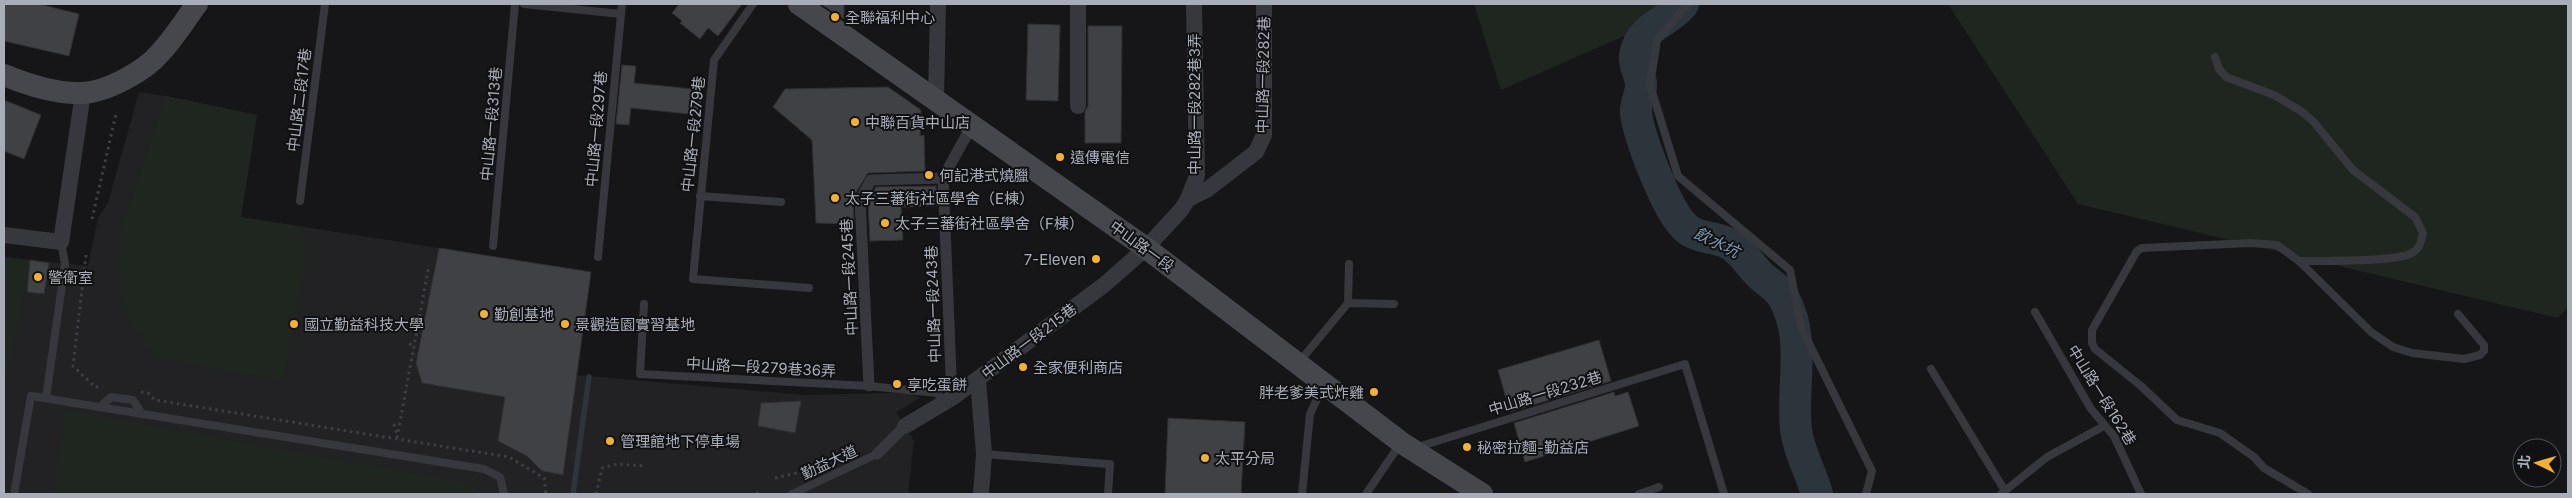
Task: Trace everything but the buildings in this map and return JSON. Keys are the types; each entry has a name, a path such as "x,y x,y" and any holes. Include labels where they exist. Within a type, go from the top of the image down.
{"main road":[{"path":"4,75 32,87 83,93 120,82 139,71 160,55 198,4"},
{"name":"中山路一段","path":"798,4 1146,248 1408,446 1482,494"}],"street":[{"path":"936,99 938,4"},
{"path":"1078,4 1078,106"},
{"name":"中山路一段282巷3弄","path":"1146,248 1188,199 1197,176 1194,4"},
{"name":"中山路一段282巷","path":"1188,199 1208,189 1256,152 1264,135 1264,4"},
{"path":"4,235 61,242 83,93"},
{"path":"943,178 971,127"},
{"name":"中山路一段245巷","path":"869,386 860,200 871,180 943,178"},
{"name":"中山路一段243巷","path":"943,178 948,400"},
{"name":"中山路一段215巷","path":"905,426 978,380 1104,285 1146,248"},
{"path":"978,380 984,454 980,494"},
{"path":"877,454 905,426"}],"lane":[{"name":"中山路二段17巷","path":"300,201 325,4"},
{"name":"中山路一段313巷","path":"493,246 515,4"},
{"path":"524,4 620,14"},
{"name":"中山路一段297巷","path":"598,257 622,4"},
{"name":"中山路一段279巷","path":"753,4 714,60 693,279 809,288"},
{"path":"1688,4 1657,40 1650,85 1678,176 1790,270 1801,327 1872,471 1866,494"},
{"path":"2215,58 2219,69 2226,77 2274,95 2301,111 2313,121 2353,170 2415,217 2423,233 2420,247 2410,254 2338,261 2299,261"},
{"path":"700,196 781,202"},
{"path":"46,398 64,264 61,242"},
{"path":"2308,494 2264,468 2220,433 2177,420 2141,386 2095,349 2092,343 2092,330 2137,251 2142,248 2277,245 2299,261 2371,332 2392,347 2412,353 2464,359 2480,355 2484,351 2484,345 2458,314"},
{"path":"1298,363 1348,303 1349,264"},
{"path":"1348,303 1394,304"},
{"name":"中山路一段279巷36弄","path":"644,304 640,374 869,386 937,393 948,400"},
{"name":"中山路一段162巷","path":"2035,312 2104,426 2114,436 2141,494"},
{"name":"中山路一段232巷","path":"1408,446 1685,364 1724,494"},
{"path":"1931,369 2003,493 2047,457 2104,426"},
{"path":"1302,494 1310,414 1325,382"},
{"path":"14,494 31,396 484,469 500,477 504,494"},
{"path":"100,407 111,397 133,400 142,414"},
{"path":"1366,494 1408,446"},
{"name":"勤益大道","path":"792,494 877,454"},
{"path":"984,454 1109,464 1108,494"},
{"path":"1639,494 1659,487"}],"path":[{"path":"92,219 116,114"},
{"path":"86,255 73,366 95,387 110,387"},
{"path":"397,438 429,265"},
{"path":"408,344 414,346"},
{"path":"139,391 148,393 155,400 509,457 544,478 546,494"},
{"path":"394,424 397,438"},
{"path":"596,494 602,468 617,464 645,466"}],"shaded area":[{"path":"1474,4 1697,4 1501,90"},
{"path":"1948,4 2568,4 2568,307 2558,318 2078,204"},
{"name":"國立勤益科技大學","path":"139,92 257,115 241,217 591,272 577,375 804,395 892,393 911,394 920,398 896,412 914,441 908,494 4,494 4,257 88,266 98,218 108,203"},
{"path":"166,96 257,115 241,217 303,227 307,254 283,381 154,358 127,314 119,281 119,239 122,225"},
{"path":"4,257 30,260 4,392"},
{"path":"65,410 468,483 485,494 52,494"}],"waterway":[{"name":"飲水坑","path":"1683,4 1648,31 1636,49 1635,64 1641,83 1636,113 1642,139 1662,190 1670,206 1685,227 1693,233 1731,245 1783,297 1790,313 1796,345 1796,430 1817,494"},
{"path":"573,494 589,377"}],"place":[{"name":"全聯福利中心","path":"835,17"},
{"name":"中聯百貨中山店","path":"855,122"},
{"name":"遠傳電信","path":"1060,157"},
{"name":"何記港式燒臘","path":"929,175"},
{"name":"太子三蕃街社區學舍（E棟）","path":"835,198"},
{"name":"太子三蕃街社區學舍（F棟）","path":"885,223"},
{"name":"7-Eleven","path":"1096,259"},
{"name":"警衛室","path":"38,277"},
{"name":"勤創基地","path":"484,314"},
{"name":"國立勤益科技大學","path":"294,324"},
{"name":"景觀造園實習基地","path":"565,324"},
{"name":"全家便利商店","path":"1023,367"},
{"name":"享吃蛋餅","path":"897,384"},
{"name":"胖老爹美式炸雞","path":"1374,392"},
{"name":"管理館地下停車場","path":"610,441"},
{"name":"秘密拉麵-勤益店","path":"1467,447"},
{"name":"太平分局","path":"1205,458"}]}
